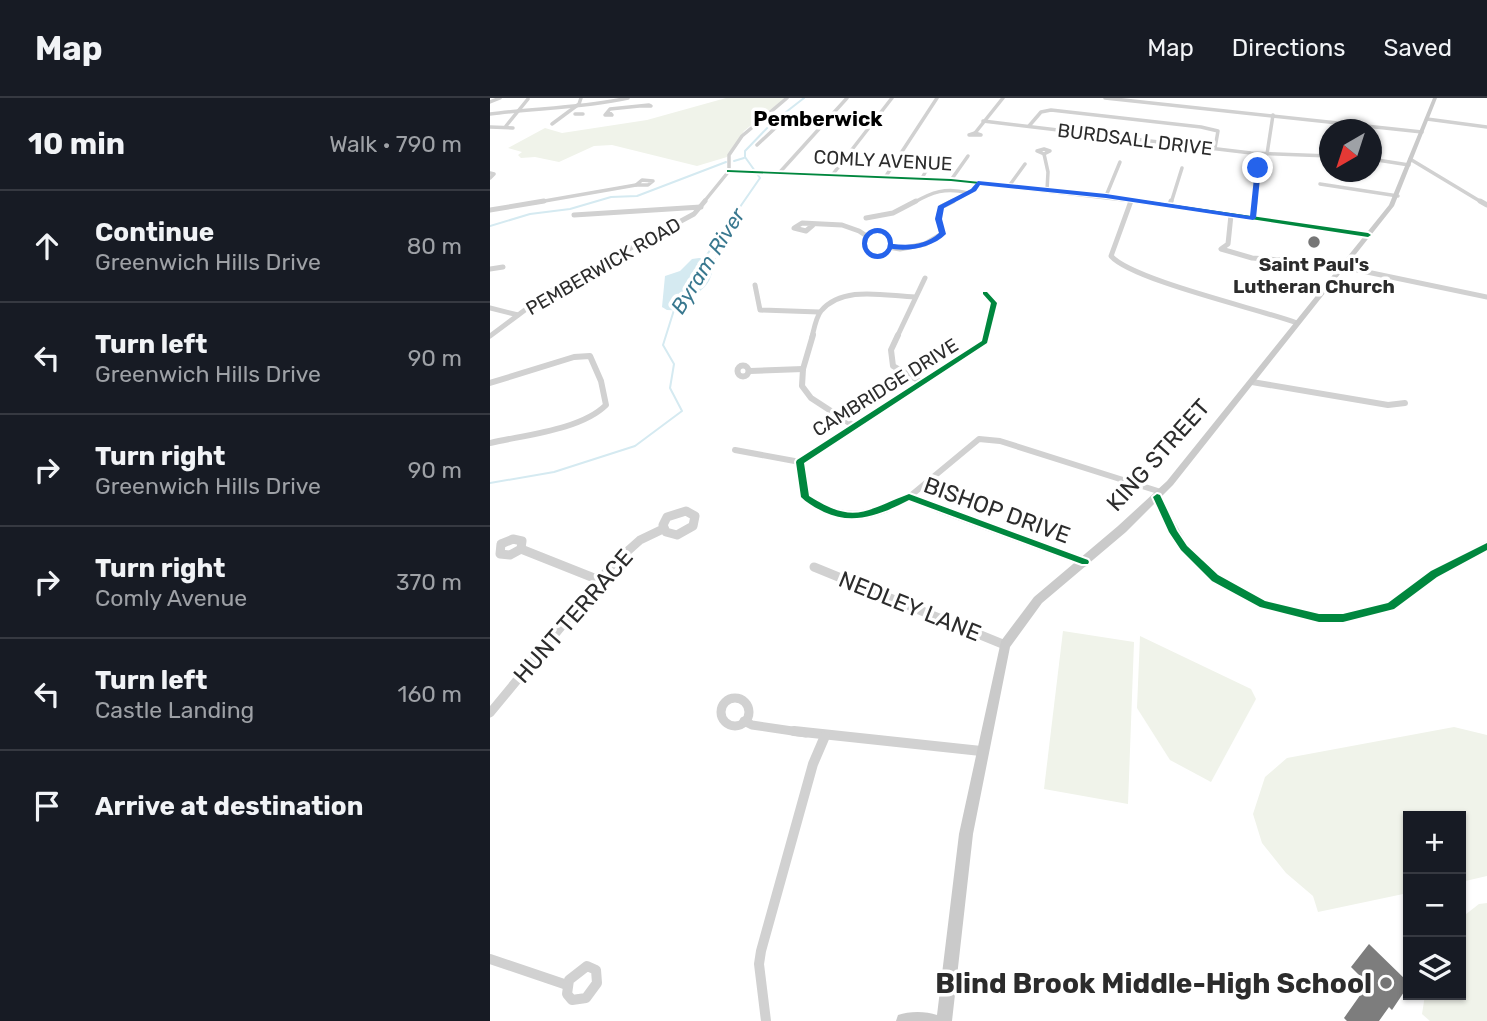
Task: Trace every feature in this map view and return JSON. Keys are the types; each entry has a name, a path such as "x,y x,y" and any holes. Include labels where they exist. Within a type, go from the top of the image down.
{"main road":[{"name":"KING STREET","path":"944,1021 966,834 1005,645 1038,600 1085,562 1159,495 1343,267 1398,196 1435,98"},
{"path":"904,1021 932,1021"}],"street":[{"path":"490,102 500,98"},
{"path":"575,114 565,121 554,123 577,106 581,98"},
{"path":"490,114 604,103 628,98"},
{"name":"PEMBERWICK ROAD","path":"490,336 549,292 671,228 701,207 729,171 729,155 742,136 787,98"},
{"path":"780,172 846,98"},
{"path":"833,174 892,98"},
{"path":"886,176 937,98"},
{"path":"975,133 1003,98"},
{"path":"1105,98 1422,132"},
{"path":"506,126 528,99"},
{"path":"604,103 610,110 642,106"},
{"path":"1029,127 1041,112 1051,110 1177,124 1218,131 1215,148"},
{"path":"568,113 583,114"},
{"path":"1267,154 1273,115"},
{"path":"757,145 787,117 874,122"},
{"path":"1427,119 1487,127"},
{"name":"BURDSALL DRIVE","path":"982,121 1267,154 1319,156"},
{"path":"490,127 513,128"},
{"path":"1044,154 1048,172 1047,190"},
{"path":"951,180 968,156"},
{"path":"922,178 934,158"},
{"path":"1382,160 1409,162 1487,205"},
{"path":"1106,196 1120,162"},
{"path":"1009,186 1025,164"},
{"path":"1170,205 1182,168"},
{"path":"1253,218 1258,168"},
{"name":"COMLY AVENUE","path":"729,171 951,180 1106,196 1368,235"},
{"path":"813,225 842,225 859,231 882,246 915,248 940,237 943,231 939,219 941,207 968,193 978,183"},
{"path":"1320,192 1320,184 1398,196"},
{"path":"490,210 636,185"},
{"path":"866,218 883,218 941,189 968,193"},
{"path":"1478,199 1487,198"},
{"path":"1131,200 1123,217 1112,260 1194,291 1260,309 1297,323"},
{"path":"574,215 701,207"},
{"path":"1231,215 1228,244 1221,249 1245,256 1281,260"},
{"path":"490,269 503,267"},
{"path":"1343,267 1487,297"},
{"path":"923,383 893,366 891,350 925,278"},
{"path":"755,285 760,310 818,312 837,298 853,294 915,297"},
{"name":"CAMBRIDGE DRIVE","path":"800,467 854,426 985,342 994,303 985,293"},
{"path":"490,308 518,314"},
{"path":"818,312 803,369 802,386 811,398 854,426"},
{"path":"490,383 574,357 590,356 601,381 606,405 600,413 583,420 490,443"},
{"path":"750,371 803,369"},
{"path":"1252,382 1388,405 1405,402"},
{"path":"909,497 979,439 1000,441 1159,495 1173,532 1184,548 1215,579 1263,604 1319,618 1343,618 1391,606 1434,574 1487,546"},
{"path":"735,450 800,467"},
{"name":"BISHOP DRIVE","path":"800,467 805,497 826,512 849,518 874,514 909,497 1085,562"},
{"name":"HUNT TERRACE","path":"492,707 599,580 631,547 663,529"},
{"path":"520,549 599,580"},
{"name":"NEDLEY LANE","path":"814,567 1005,645"},
{"path":"744,721 752,725 824,736 981,751"},
{"path":"766,1021 759,964 761,951 813,764 824,736"},
{"path":"490,959 567,985"}],"shaded area":[{"path":"726,98 785,98 744,131 727,157 697,166 612,145 594,146 559,162 535,157 521,158 518,155 522,152 508,148 545,128 562,133 647,120"},
{"path":"1063,631 1134,642 1128,804 1044,789"},
{"path":"1140,636 1251,689 1256,699 1211,782 1170,760 1137,708"},
{"path":"1454,727 1487,735 1487,876 1466,881 1466,811 1403,811 1403,894 1318,912 1313,896 1286,873 1262,843 1253,814 1265,777 1287,758"},
{"path":"1487,903 1487,1021 1430,1021 1422,1014 1424,1000 1466,1000 1466,914 1479,904"}],"water":[{"path":"716,258 708,283 693,296 688,311 667,310 662,307 665,276 680,271 692,259"}],"building":[{"name":"Blind Brook Middle-High School","path":"1369,944 1403,977 1403,994 1392,1010 1389,1007 1379,1021 1347,1021 1344,1018 1368,984 1351,967"}],"waterway":[{"name":"Byram River","path":"704,259 760,178 745,157 745,151 772,123 804,98"},
{"path":"734,161 744,158"},
{"path":"490,226 530,214 570,209 611,197 637,196 726,162"},
{"name":"Byram River","path":"490,483 554,472 635,446 682,411 670,388 674,364 663,345 674,310"}],"cycle path":[{"path":"729,171 951,180 1106,196 1368,235"},
{"path":"985,293 994,303 985,342 800,462 805,497 832,513 845,516 868,514 909,497 1085,562"},
{"path":"1157,497 1173,532 1184,548 1215,578 1263,604 1319,618 1343,618 1391,606 1434,574 1487,546"}],"place":[{"name":"Saint Paul's Lutheran Church","path":"1314,242"},
{"name":"Blind Brook Middle-High School","path":"1386,983"}],"district":[{"name":"Pemberwick","path":"818,119"}],"route":[{"path":"878,244 907,249 936,240 942,234 938,213 941,207 973,190 978,183 1106,196 1253,218 1258,168"}]}
